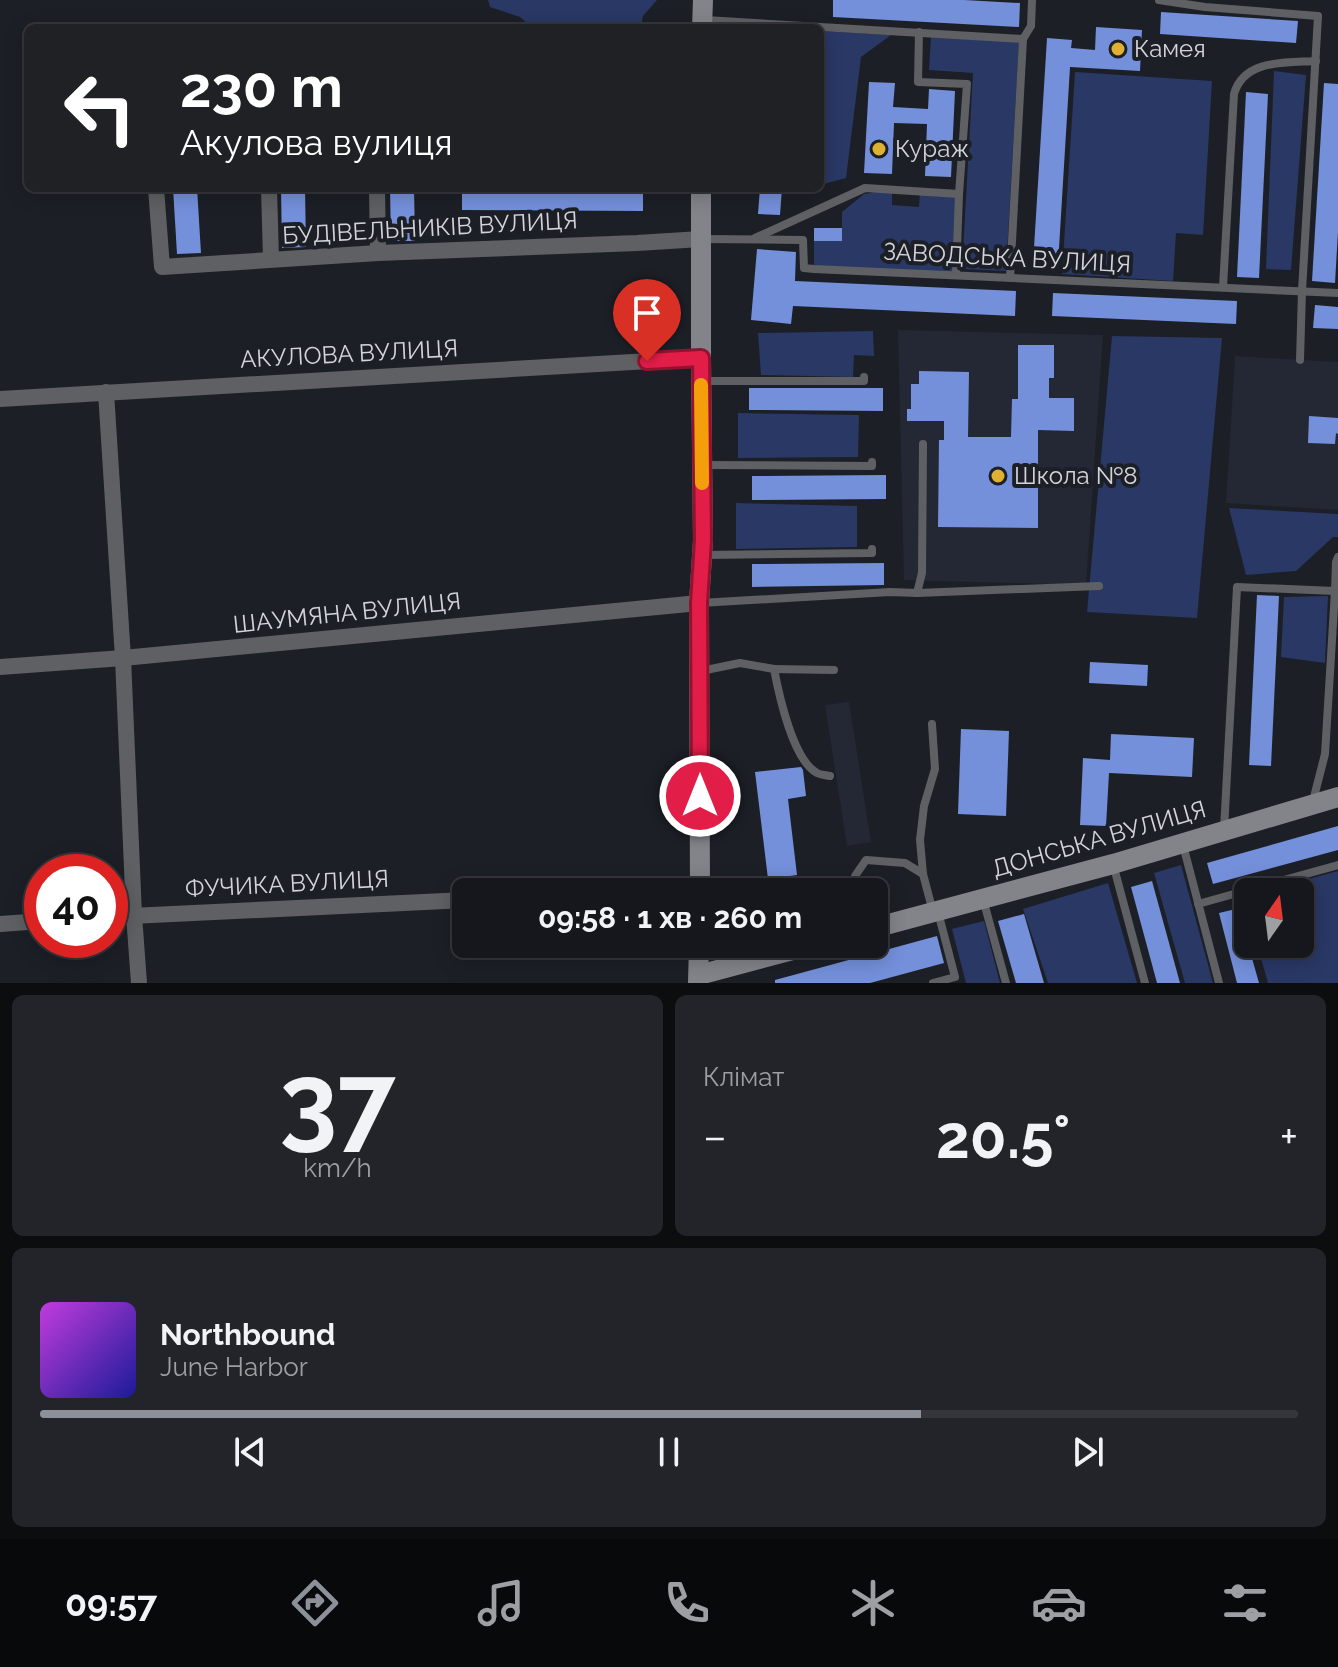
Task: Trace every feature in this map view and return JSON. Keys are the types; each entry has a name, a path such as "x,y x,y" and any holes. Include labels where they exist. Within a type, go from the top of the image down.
{"street":[{"name":"БУДІВЕЛЬНИКІВ ВУЛИЦЯ","path":"156,192 162,267 378,253 701,239"},
{"path":"269,192 271,259"},
{"path":"377,192 378,253"},
{"path":"700,878 699,603 703,555 701,192"},
{"name":"АКУЛОВА ВУЛИЦЯ","path":"0,399 701,358"},
{"path":"106,392 139,983"},
{"name":"ШАУМЯНА ВУЛИЦЯ","path":"0,667 699,603"},
{"name":"ДОНСЬКА ВУЛИЦЯ","path":"888,923 1113,864 1338,797"},
{"name":"ФУЧИКА ВУЛИЦЯ","path":"128,916 452,901"},
{"path":"0,924 24,922"},
{"path":"699,958 699,979 769,958"}],"lane":[{"path":"1010,278 1023,39 1031,26 1032,0"},
{"path":"1159,0 1318,16 1300,360"},
{"path":"703,16 811,24"},
{"path":"824,25 1023,39"},
{"path":"919,32 918,82 967,84 956,275"},
{"path":"1223,287 1237,83 1243,75 1255,69 1277,63 1316,61"},
{"path":"751,240 865,188 959,194"},
{"name":"ЗАВОДСЬКА ВУЛИЦЯ","path":"701,239 803,240 804,268 1338,293"},
{"path":"701,381 864,381 864,377"},
{"path":"917,593 922,573 923,444"},
{"path":"702,465 872,466 872,462"},
{"path":"703,555 872,553 872,549"},
{"path":"1312,804 1325,754 1338,557"},
{"path":"699,603 871,593 1099,586"},
{"path":"1224,830 1237,587 1335,591"},
{"path":"700,671 740,663 774,669 834,670"},
{"path":"774,669 780,702 805,760 816,772 830,776"},
{"path":"932,724 935,769 924,806 920,840 923,874 955,977 933,983"},
{"path":"1182,843 1219,983"},
{"path":"855,878 866,860 905,863 923,874"},
{"path":"1113,864 1145,983"},
{"path":"1198,904 1338,865"},
{"path":"983,899 1006,983"}],"shaded area":[{"path":"488,0 657,0 643,16 641,24 528,24 520,17 490,7"},
{"path":"824,31 891,35 861,57 846,178 824,184"},
{"path":"931,37 1019,42 1006,271 962,269 973,73 929,70"},
{"path":"1274,71 1306,75 1291,270 1266,269"},
{"path":"1075,72 1212,81 1203,235 1176,233 1173,281 1062,274"},
{"path":"892,190 892,205 919,207 920,191 959,194 956,275 814,269 814,241 842,241 842,212 864,194"},
{"name":"Школа №8","path":"898,330 1103,335 1086,585 904,580"},
{"path":"873,331 874,356 854,355 853,377 761,375 758,333"},
{"path":"1112,336 1222,338 1197,618 1087,612"},
{"path":"1235,356 1338,362 1338,510 1226,503"},
{"path":"738,413 859,415 858,457 738,458"},
{"path":"736,503 857,506 857,547 736,549"},
{"path":"1229,508 1338,514 1338,537 1333,537 1296,571 1246,575"},
{"path":"1328,596 1325,663 1281,657 1284,597"},
{"path":"849,702 871,842 847,846 825,705"},
{"path":"1181,865 1213,983 1185,983 1154,873"},
{"path":"1338,871 1338,983 1268,983 1261,958 1314,958 1312,878"},
{"path":"1108,883 1137,983 1048,983 1023,909"},
{"path":"984,921 1000,983 966,983 952,929"}],"building":[{"path":"833,0 1020,3 1019,27 833,17"},
{"path":"1161,12 1298,21 1296,43 1160,34"},
{"path":"1096,27 1142,30 1140,71 1070,67 1058,265 1033,264 1047,38 1072,40 1071,48 1095,50"},
{"name":"Кураж","path":"869,82 895,83 893,107 928,109 929,89 955,91 951,177 925,176 927,124 894,123 892,174 864,173"},
{"path":"1324,83 1338,84 1335,283 1312,281"},
{"path":"1246,92 1268,94 1259,278 1237,277"},
{"path":"173,192 197,192 201,253 177,254"},
{"path":"281,192 305,192 306,247 282,248"},
{"path":"390,192 414,192 415,241 391,241"},
{"path":"462,192 643,192 643,211 462,210"},
{"path":"760,192 782,192 780,215 758,214"},
{"path":"814,228 842,228 842,241 814,241"},
{"path":"757,249 796,252 795,281 1016,291 1015,316 793,306 791,324 751,320"},
{"path":"1053,293 1237,301 1236,324 1052,316"},
{"path":"1315,305 1338,307 1338,329 1313,328"},
{"path":"1018,345 1054,345 1054,378 1049,378 1049,398 1074,398 1074,431 1038,430 1038,528 938,527 939,440 944,440 944,421 907,421 907,409 911,409 911,384 919,384 919,371 969,372 968,437 1011,437 1012,399 1018,399"},
{"path":"749,388 883,388 883,411 749,410"},
{"path":"1309,416 1338,418 1335,444 1308,443"},
{"path":"886,475 886,499 752,500 752,476"},
{"path":"884,563 884,585 752,587 752,564"},
{"path":"1257,595 1279,596 1271,766 1249,765"},
{"path":"1090,662 1148,665 1147,686 1089,683"},
{"path":"961,729 1009,731 1006,816 958,814"},
{"path":"1111,734 1194,738 1192,777 1109,773 1106,826 1080,825 1083,758 1110,760"},
{"path":"801,767 803,770 806,796 788,799 797,875 768,878 755,772"},
{"path":"1338,826 1338,850 1213,884 1207,863"},
{"path":"1152,881 1180,983 1157,983 1131,887"},
{"path":"1234,909 1234,958 1252,958 1259,983 1237,983 1219,913"},
{"path":"1024,914 1044,983 1016,983 998,921"},
{"path":"937,936 944,963 870,983 775,983 775,980 856,958 888,958 888,949"}],"slow traffic":[{"path":"701,385 702,483"}],"place":[{"name":"Камея","path":"1118,49"},
{"name":"Кураж","path":"879,149"},
{"name":"Школа №8","path":"998,476"}],"route":[{"path":"647,361 701,358 703,540 699,603 700,796"}]}
